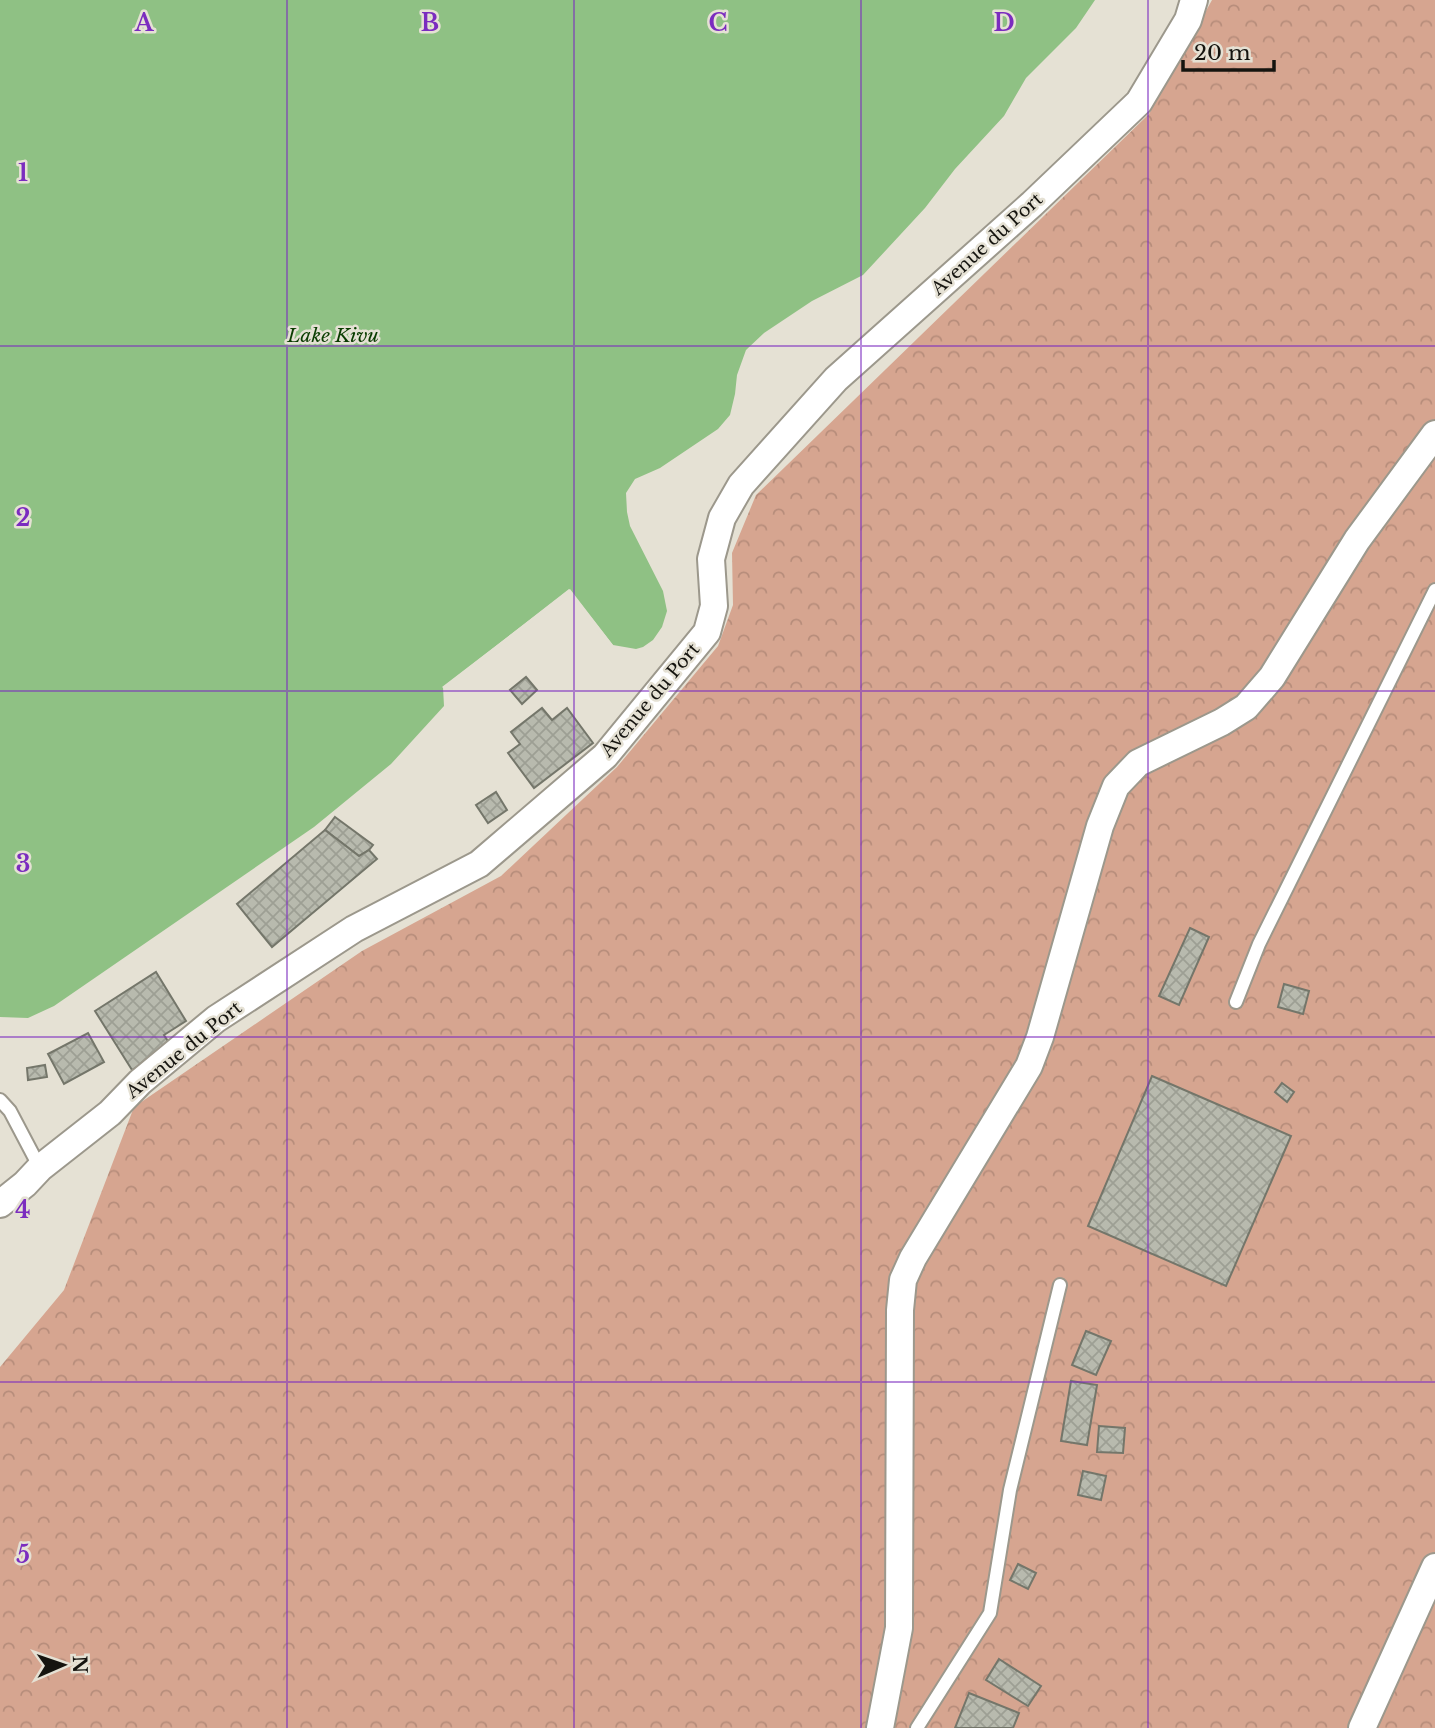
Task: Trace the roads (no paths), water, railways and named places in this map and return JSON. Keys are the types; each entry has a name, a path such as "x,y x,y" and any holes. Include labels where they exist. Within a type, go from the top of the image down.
{"street":[{"name":"Avenue du Port","path":"0,1204 216,1019 354,929 479,864 604,756 707,632 714,606 711,559 722,517 741,485 836,379 1032,204 1139,102 1188,20 1194,0"},
{"path":"880,1728 899,1628 900,1310 903,1280 913,1258 1029,1066 1040,1037 1100,826 1116,786 1138,763 1246,707 1272,677 1357,540 1435,434"},
{"path":"1362,1728 1435,1567"}],"lane":[{"path":"1236,1002 1259,944 1435,590"},
{"path":"0,1100 10,1111 40,1168"},
{"path":"917,1728 990,1613 1010,1490 1060,1285"}],"water":[{"name":"Lake Kivu","path":"0,0 1095,0 1076,28 1026,78 1004,116 863,275 812,301 764,333 746,350 737,375 730,415 718,429 660,468 635,479 626,493 630,526 663,591 667,611 662,627 653,640 636,649 613,645 569,589 443,687 444,706 391,764 314,827 54,1006 28,1018 0,1017"}]}
